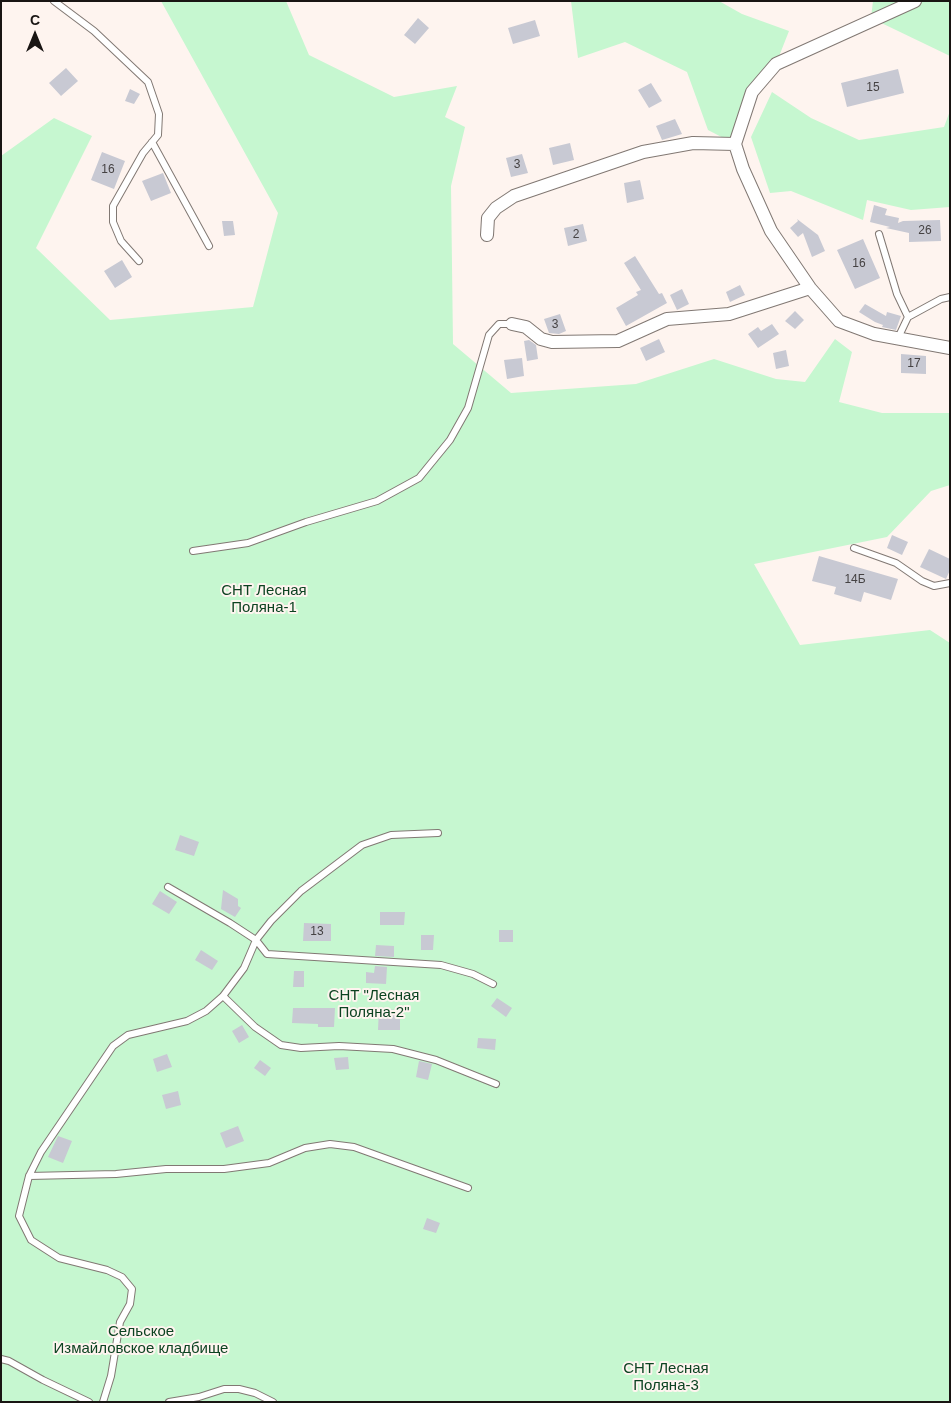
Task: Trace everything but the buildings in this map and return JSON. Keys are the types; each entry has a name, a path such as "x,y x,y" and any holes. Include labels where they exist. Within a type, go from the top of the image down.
{"street":[{"path":"915,1 776,64 752,92 735,144 743,169 771,231 810,288 839,321 874,334 950,348"},
{"path":"487,235 488,218 496,208 514,196 643,152 693,143 735,144"},
{"path":"512,324 526,327 541,339 552,342 618,341 667,319 730,314 810,288"}],"lane":[{"path":"54,1 94,31 148,82 158,114 158,134 138,162 113,206 113,222 121,241 139,261"},
{"path":"152,142 209,246"},
{"path":"879,234 896,294 908,317"},
{"path":"898,338 908,317 941,299 950,297"},
{"path":"194,551 248,543 306,522 377,501 419,478 450,440 468,408 490,335 499,324 512,324"},
{"path":"854,548 896,563 934,586 950,584"},
{"path":"103,1402 111,1376 120,1322 130,1304 132,1289 122,1277 107,1270 59,1258 31,1240 19,1216 29,1176 41,1152 113,1046 128,1035 187,1021 206,1011 223,996 244,968 256,940 271,921 301,891 362,845 391,835 438,833"},
{"path":"168,887 256,940 267,954 441,965 473,974 492,984"},
{"path":"223,996 255,1027 281,1045 301,1048 339,1046 393,1049 436,1060 496,1084"},
{"path":"29,1176 116,1174 166,1169 224,1169 269,1163 305,1148 330,1144 354,1147 468,1188"},
{"path":"1,1359 9,1361 89,1402"},
{"path":"170,1402 199,1397 224,1389 239,1389 255,1393 273,1402"}],"green space":[{"path":"161,1 286,1 309,55 394,97 457,86 445,117 465,127 451,186 453,344 511,393 636,384 714,359 776,379 805,382 835,339 852,352 839,402 882,413 950,413 950,485 931,491 887,537 754,564 800,645 930,630 950,643 950,1402 1,1402 1,156 54,118 92,136 36,248 110,320 253,307 278,213"},
{"path":"571,1 719,1 742,14 789,31 776,64 752,92 735,144 708,130 687,72 625,42 578,58"},
{"path":"873,1 950,1 950,56 871,18"},
{"path":"772,92 811,118 859,140 944,127 950,111 950,207 911,210 867,200 863,220 791,191 770,193 751,137"}],"park label":[{"name":"СНТ Лесная Поляна-1","path":"264,600"},
{"name":"СНТ \"Лесная Поляна-2\"","path":"374,1004"},
{"name":"Сельское Измайловское кладбище","path":"141,1340"},
{"name":"СНТ Лесная Поляна-3","path":"666,1378"}]}
